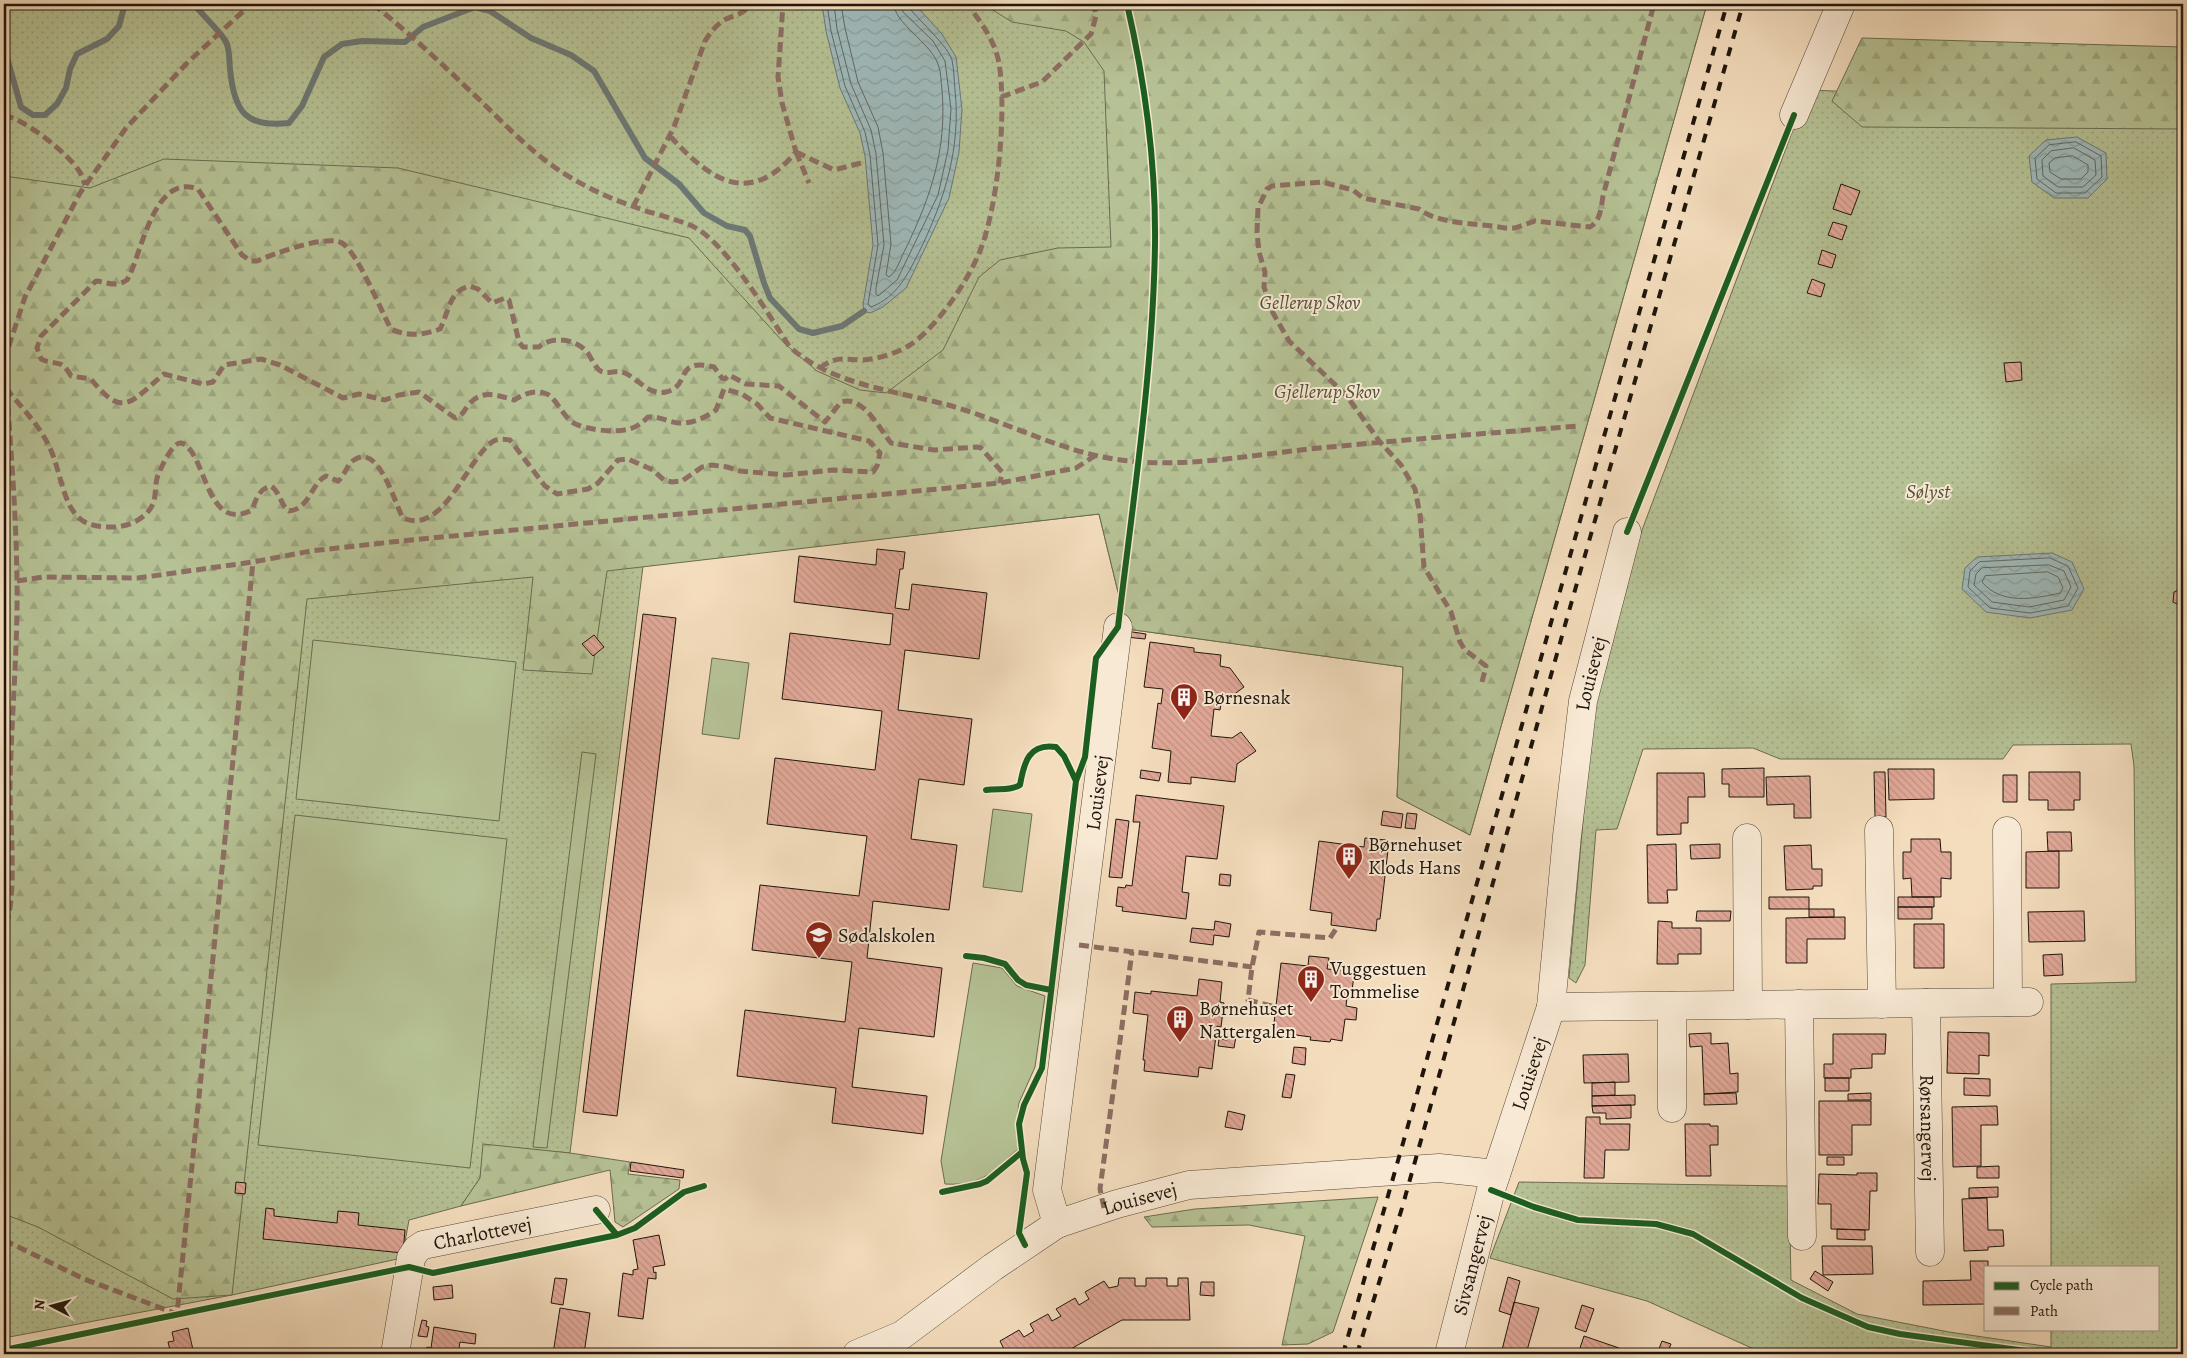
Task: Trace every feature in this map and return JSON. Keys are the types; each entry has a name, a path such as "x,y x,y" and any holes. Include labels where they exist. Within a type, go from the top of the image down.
{"street":[{"path":"1794,115 1840,4"},
{"name":"Louisevej","path":"856,1354 884,1350 993,1267 1057,1224 1117,1204 1189,1186 1439,1168 1496,1174 1551,1007 1566,836 1582,701 1627,532"},
{"name":"Louisevej","path":"1057,1224 1047,1190 1118,627"},
{"path":"1879,830 1882,1004"},
{"path":"1551,1007 2019,1002 2007,831"},
{"path":"1747,838 1748,1005"},
{"name":"Rørsangervej","path":"1926,1003 1930,1252"},
{"path":"1799,1004 1802,1236"},
{"path":"1672,1006 1672,1108"},
{"name":"Sivsangervej","path":"1449,1354 1496,1174"},
{"name":"Charlottevej","path":"395,1354 409,1267 417,1249 424,1245 596,1210"}],"green space":[{"name":"Gjellerup Skov","path":"4,4 1707,4 1470,835 1397,797 1403,667 1127,629 1099,514 643,566 570,1153 484,1145 480,1178 461,1206 409,1220 402,1258 232,1295 4,1338"},
{"name":"Gjellerup Skov","path":"983,4 1707,4 1470,835 1397,797 1403,667 1127,629 1099,514 607,571 592,674 523,670 533,577 307,599 232,1295 173,1299 38,1227 4,1214 4,176 90,188 164,159 398,168 689,238 785,344 817,371 860,390 886,393 943,350 979,277 1000,260 1058,248 1111,247 1104,71 1084,42 1066,31 1012,22"},
{"path":"1862,38 2183,47 2183,129 1862,127 1832,101"},
{"name":"Sølyst","path":"1808,90 2183,105 2183,1354 1765,1354 1647,1301 1490,1258 1519,1182 1789,1186 1791,1280 1857,1314 1949,1332 2051,1347 2051,1330 2160,1330 2160,1266 2051,1266 2051,984 2136,982 2134,766 2131,744 2013,745 2003,759 1780,759 1753,748 1643,749 1617,829 1596,830 1585,965 1576,983 1569,978 1594,697 1636,546"},
{"path":"313,640 516,662 499,821 296,799"},
{"path":"712,658 749,663 739,739 702,734"},
{"path":"582,752 596,754 547,1148 533,1147"},
{"path":"993,809 1032,814 1022,892 983,887"},
{"path":"295,815 507,839 470,1168 258,1145"},
{"path":"973,963 1002,968 1017,986 1045,996 1035,1067 1019,1103 1016,1131 1018,1149 993,1171 978,1180 969,1183 945,1184 941,1161"},
{"path":"483,1144 570,1153 630,1162 628,1174 680,1180 679,1189 623,1227 615,1222 610,1170 461,1206 480,1178"},
{"path":"1378,1197 1333,1332 1308,1344 1282,1345 1305,1236 1249,1225 1152,1227 1144,1217 1195,1209"}],"water":[{"path":"822,4 910,4 921,11 942,34 956,57 962,109 959,152 949,198 906,288 883,307 870,313 864,311 863,305 873,245 865,156 860,133 840,88 826,31"},
{"path":"2077,137 2106,153 2107,179 2088,198 2054,198 2032,182 2029,156 2046,140"},
{"path":"2052,553 2072,562 2084,589 2072,610 2030,618 1986,612 1962,589 1965,568 1977,557"}],"building":[{"path":"1841,184 1860,191 1851,215 1833,209"},
{"path":"1833,222 1847,226 1842,240 1828,235"},
{"path":"1822,250 1836,255 1832,268 1818,264"},
{"path":"1812,279 1825,284 1821,297 1807,293"},
{"path":"2021,362 2022,380 2006,382 2004,363"},
{"path":"877,549 905,552 903,569 900,569 895,608 909,610 912,584 987,593 979,659 905,650 898,710 972,719 964,785 919,779 911,839 957,845 949,910 873,901 867,958 942,968 934,1037 859,1028 852,1087 927,1096 923,1134 832,1123 836,1088 737,1076 745,1010 845,1022 852,962 752,950 760,885 859,896 867,836 767,824 775,758 875,770 882,711 782,699 790,633 890,645 893,614 794,602 799,556 876,565"},
{"path":"2183,588 2183,607 2173,602 2174,592"},
{"path":"643,614 676,618 617,1116 583,1112"},
{"path":"1126,631 1146,634 1145,639 1126,637"},
{"path":"594,635 604,647 593,656 582,644"},
{"name":"Børnesnak","path":"1150,642 1194,648 1194,652 1221,655 1220,666 1230,668 1244,687 1221,704 1220,710 1214,709 1211,736 1232,738 1241,732 1256,751 1237,764 1235,782 1191,777 1191,784 1168,782 1171,751 1152,748 1158,703 1161,704 1163,689 1144,687"},
{"path":"1764,768 1764,797 1729,797 1729,784 1722,784 1722,769"},
{"path":"1888,769 1934,769 1934,799 1889,800"},
{"path":"1141,770 1161,773 1159,781 1140,778"},
{"path":"1874,772 1885,772 1886,817 1875,817"},
{"path":"2029,772 2080,772 2080,800 2074,800 2074,810 2048,810 2048,800 2029,800"},
{"path":"1657,773 1704,773 1705,797 1688,797 1688,823 1681,823 1681,834 1657,835"},
{"path":"2003,775 2017,775 2017,802 2003,802"},
{"path":"1810,776 1811,818 1794,818 1794,804 1767,805 1766,777"},
{"path":"1136,795 1224,806 1217,859 1186,856 1182,892 1189,893 1186,919 1122,911 1123,907 1116,906 1118,887 1132,886 1140,822 1133,822"},
{"path":"1383,811 1403,814 1401,828 1381,825"},
{"path":"1407,813 1417,814 1415,829 1405,828"},
{"path":"1116,819 1129,821 1122,878 1109,877"},
{"path":"2047,832 2071,832 2072,851 2048,851"},
{"name":"Børnehuset Klods Hans","path":"1365,838 1386,840 1384,849 1388,850 1380,919 1377,919 1376,931 1331,925 1332,913 1310,910 1319,841 1364,847"},
{"path":"1911,839 1940,839 1941,852 1951,852 1951,879 1941,878 1941,897 1912,897 1911,878 1903,879 1903,852 1911,852"},
{"path":"1676,844 1677,890 1667,890 1668,903 1648,903 1647,845"},
{"path":"1720,844 1720,858 1691,859 1690,845"},
{"path":"1811,845 1812,869 1822,869 1822,886 1813,886 1813,889 1786,890 1784,846"},
{"path":"2059,851 2059,888 2026,888 2026,852"},
{"path":"1220,874 1231,875 1230,886 1219,885"},
{"path":"1769,897 1809,897 1809,909 1769,909"},
{"path":"1898,897 1934,897 1934,907 1898,907"},
{"path":"1898,907 1932,907 1932,919 1898,919"},
{"path":"1809,909 1834,909 1834,917 1809,917"},
{"path":"1697,911 1731,911 1730,921 1696,921"},
{"path":"2084,911 2085,941 2029,942 2028,912"},
{"path":"1845,917 1845,939 1807,939 1807,963 1786,963 1786,918"},
{"path":"1215,921 1231,924 1229,937 1214,935 1213,945 1190,942 1192,928 1214,930"},
{"path":"1658,921 1672,922 1672,928 1701,928 1701,954 1678,954 1678,964 1657,964"},
{"path":"1914,924 1944,924 1944,968 1914,968"},
{"path":"2062,954 2063,975 2044,976 2043,955"},
{"name":"Vuggestuen Tommelise","path":"1309,956 1329,958 1327,969 1351,971 1350,974 1354,975 1351,999 1347,998 1346,1006 1357,1008 1356,1020 1345,1019 1342,1041 1331,1039 1330,1042 1310,1040 1311,1037 1273,1032 1281,963 1308,966"},
{"name":"Børnehuset Nattergalen","path":"1199,979 1222,982 1220,1002 1224,1003 1221,1027 1217,1026 1212,1069 1199,1067 1198,1077 1144,1071 1145,1060 1143,1060 1148,1015 1133,1013 1135,992 1151,994 1151,991 1197,996"},
{"path":"1948,1032 1989,1033 1989,1056 1979,1055 1979,1074 1947,1073"},
{"path":"1711,1033 1711,1044 1728,1043 1730,1074 1738,1073 1738,1092 1704,1094 1702,1046 1690,1047 1689,1034"},
{"path":"1833,1034 1886,1034 1885,1054 1872,1054 1872,1068 1851,1069 1851,1078 1824,1078 1824,1064 1833,1064"},
{"path":"1227,1035 1236,1036 1234,1048 1218,1046 1219,1039 1227,1040"},
{"path":"1294,1047 1306,1048 1305,1065 1292,1063"},
{"path":"1628,1054 1629,1082 1584,1083 1583,1055"},
{"path":"1286,1074 1295,1075 1291,1098 1282,1097"},
{"path":"1825,1078 1849,1078 1849,1091 1825,1091"},
{"path":"1964,1078 1990,1079 1990,1096 1964,1095"},
{"path":"1615,1082 1615,1095 1592,1096 1592,1083"},
{"path":"1736,1093 1737,1104 1704,1105 1704,1094"},
{"path":"1871,1093 1871,1100 1848,1100 1848,1094"},
{"path":"1635,1095 1635,1105 1592,1106 1592,1096"},
{"path":"1819,1101 1871,1101 1871,1125 1852,1125 1852,1155 1819,1155"},
{"path":"1631,1105 1631,1118 1606,1119 1606,1113 1593,1113 1592,1106"},
{"path":"1997,1106 1998,1125 1981,1125 1981,1166 1953,1167 1952,1107"},
{"path":"1228,1111 1245,1115 1242,1130 1225,1127"},
{"path":"1586,1117 1600,1117 1600,1124 1630,1124 1629,1150 1605,1150 1604,1178 1584,1178"},
{"path":"1685,1124 1710,1124 1710,1126 1718,1126 1718,1145 1710,1145 1711,1176 1686,1176"},
{"path":"1827,1157 1844,1157 1844,1165 1827,1165"},
{"path":"631,1162 684,1170 683,1178 630,1171"},
{"path":"1999,1166 1999,1178 1977,1178 1977,1167"},
{"path":"1857,1173 1877,1173 1877,1191 1870,1191 1869,1230 1831,1229 1831,1204 1818,1204 1819,1174 1857,1175"},
{"path":"236,1182 246,1183 245,1194 235,1193"},
{"path":"1998,1187 1998,1197 1969,1198 1969,1188"},
{"path":"1987,1198 1988,1230 2003,1230 2004,1246 1988,1247 1988,1250 1964,1251 1962,1199"},
{"path":"266,1208 274,1209 274,1216 337,1223 338,1211 359,1213 358,1225 405,1230 403,1253 263,1239"},
{"path":"1837,1229 1865,1230 1865,1240 1837,1239"},
{"path":"659,1235 665,1265 653,1267 654,1273 656,1272 656,1279 648,1278 643,1319 618,1316 623,1273 633,1275 633,1270 638,1269 633,1240"},
{"path":"1822,1246 1872,1246 1873,1274 1823,1275"},
{"path":"1970,1261 1988,1261 1988,1266 1984,1266 1984,1304 1923,1305 1923,1281 1971,1280"},
{"path":"1815,1271 1833,1282 1828,1291 1810,1279"},
{"path":"1508,1277 1520,1281 1511,1315 1499,1311"},
{"path":"555,1278 567,1279 563,1305 551,1303"},
{"path":"1119,1278 1135,1278 1135,1286 1146,1286 1146,1278 1167,1278 1167,1286 1178,1286 1178,1278 1188,1278 1190,1320 1122,1320 1062,1354 999,1354 1004,1349 1000,1341 1019,1330 1024,1337 1034,1331 1030,1324 1048,1314 1052,1321 1061,1316 1056,1309 1075,1298 1079,1305 1089,1299 1085,1292 1104,1281 1109,1288 1118,1286"},
{"path":"1201,1282 1214,1282 1214,1296 1200,1295"},
{"path":"452,1285 453,1298 434,1300 433,1287"},
{"path":"1514,1302 1539,1308 1526,1354 1501,1354"},
{"path":"1582,1305 1594,1309 1586,1332 1575,1328"},
{"path":"560,1308 590,1313 584,1354 553,1354"},
{"path":"422,1320 427,1321 426,1326 429,1327 427,1337 418,1336"},
{"path":"434,1327 476,1334 475,1344 460,1342 458,1354 425,1354 427,1347 431,1348"},
{"path":"188,1328 194,1354 171,1354 168,1342 174,1341 172,1332"},
{"path":"1584,1336 1619,1348 1616,1354 1578,1354"},
{"path":"1662,1341 1671,1344 1667,1354 1657,1354"},
{"path":"492,1350 520,1354 491,1354"}],"waterway":[{"path":"4,47 21,107 33,115 45,115 57,104 66,88 70,69 77,54 107,39 119,26 125,4"},
{"path":"194,4 220,33 227,45 232,84 235,96 244,114 262,123 274,124 289,123 302,106 324,57 342,44 362,41 405,42 423,27 475,7 490,11 531,38 571,55 594,71 645,158 679,184 704,213 727,226 745,230 750,236 770,298 799,329 813,333 842,326 864,311"}],"railway":[{"path":"1343,1354 1727,4"},
{"path":"1357,1354 1402,1208 1567,618 1743,4"}],"marked path":[{"path":"4,361 25,297 80,193 126,128 188,62 251,4"},
{"path":"373,4 420,44 517,136 550,164 602,194 685,223 705,234 732,262 789,346 805,359 843,378 948,405 1064,447 1103,457 1154,463 1206,461 1310,449 1579,426"},
{"path":"633,207 674,127 705,41 713,29 721,22 741,13 751,4"},
{"path":"670,136 700,165 730,182 746,183 762,179 779,169 796,152 782,103 778,77 783,4"},
{"path":"820,368 836,360 863,360 881,357 910,345 931,327 951,303 968,276 980,251 992,210 996,185 1001,132 1001,83 999,63 991,39 967,4"},
{"path":"1001,97 1042,82 1091,34 1096,16 1094,4"},
{"path":"1482,682 1486,666 1465,650 1460,642 1451,612 1424,567 1420,515 1415,489 1401,465 1380,442 1346,395 1289,341 1273,313 1264,287 1265,272 1259,252 1257,232 1258,208 1267,189 1272,186 1322,182 1353,190 1363,198 1419,209 1427,214 1448,221 1505,228 1515,228 1535,221 1590,227 1594,224 1600,213 1654,4"},
{"path":"4,115 23,123 56,146 81,174 85,185"},
{"path":"796,152 834,170 861,163"},
{"path":"796,152 809,183"},
{"path":"6,388 45,438 53,455 65,495 72,510 83,521 103,527 127,525 139,520 148,512 154,501 157,478 162,467 174,446 181,443 189,449 196,460 215,501 225,511 236,515 252,510 261,492 271,486 289,511 296,509 302,506 321,479 326,476 338,481 351,462 363,457 371,460 385,477 403,518 417,521 430,516 442,507 482,451 498,439 510,440 545,486 557,494 588,489 598,483 618,460 628,459 653,470 664,480 672,482 682,481 702,467 712,465 740,471 786,475 833,470 873,472 877,466 880,453 869,441 770,418 757,404 742,394 724,389 716,410 699,420 679,423 656,417 648,417 634,427 616,431 592,429 577,425 565,416 550,396 543,393 530,393 514,400 490,394 479,396 469,404 462,414 455,418 419,392 399,395 385,400 359,394 343,398 280,365 261,359 224,365 213,382 203,384 164,374 136,398 120,403 112,400 91,379 71,376 61,364 41,359 37,348 41,336 96,281 119,284 127,280 151,219 160,204 170,193 183,187 198,189 242,255 251,261 257,261 313,243 325,241 342,243 355,258 362,270 391,329 397,332 416,334 440,329 454,297 463,288 470,286 478,289 492,303 505,298 509,300 519,342 523,347 539,347 544,343 556,340 570,341 582,347 600,371 622,372 653,391 659,392 674,389 688,369 693,366 714,367 722,378 725,379 729,375 746,384 779,386 825,422 841,402 849,401 856,403 870,414 891,443 934,450 981,448 1002,472 1000,483"},
{"path":"4,361 14,498 17,607 10,789 12,882 11,901 4,928"},
{"path":"17,581 44,577 138,578 253,562 311,551 401,541 1000,483 1076,468 1096,455"},
{"path":"4,1240 84,1279 177,1314 253,562"},
{"path":"1272,1006 1248,1000 1259,932 1330,938 1336,929"},
{"path":"1079,945 1252,967"},
{"path":"1104,1208 1100,1189 1132,952"}],"cycle path":[{"path":"1025,1245 1019,1233 1027,1173 1023,1159 1019,1124 1024,1105 1042,1068 1076,781 1085,757 1096,658 1118,627 1141,436 1150,340 1155,244 1154,183 1144,93 1127,4"},
{"path":"1627,532 1794,115"},
{"path":"986,790 1008,789 1020,785 1029,756 1034,751 1047,747 1056,747 1064,756 1076,781"},
{"path":"966,956 984,958 1005,964 1018,980 1026,985 1051,990"},
{"path":"942,1192 987,1181 1022,1152"},
{"path":"596,1210 617,1235 635,1228 684,1192 704,1186"},
{"path":"1491,1190 1534,1207 1578,1220 1656,1224 1693,1234 1802,1298 1868,1327 1900,1334 2049,1354"},
{"path":"4,1350 409,1267 433,1273 617,1235"}],"place":[{"name":"Børnesnak","path":"1184,721"},
{"name":"Børnehuset Klods Hans","path":"1349,880"},
{"name":"Sødalskolen","path":"819,959"},
{"name":"Vuggestuen Tommelise","path":"1311,1003"},
{"name":"Børnehuset Nattergalen","path":"1180,1043"}],"park label":[{"name":"Gellerup Skov","path":"1310,302"}]}
